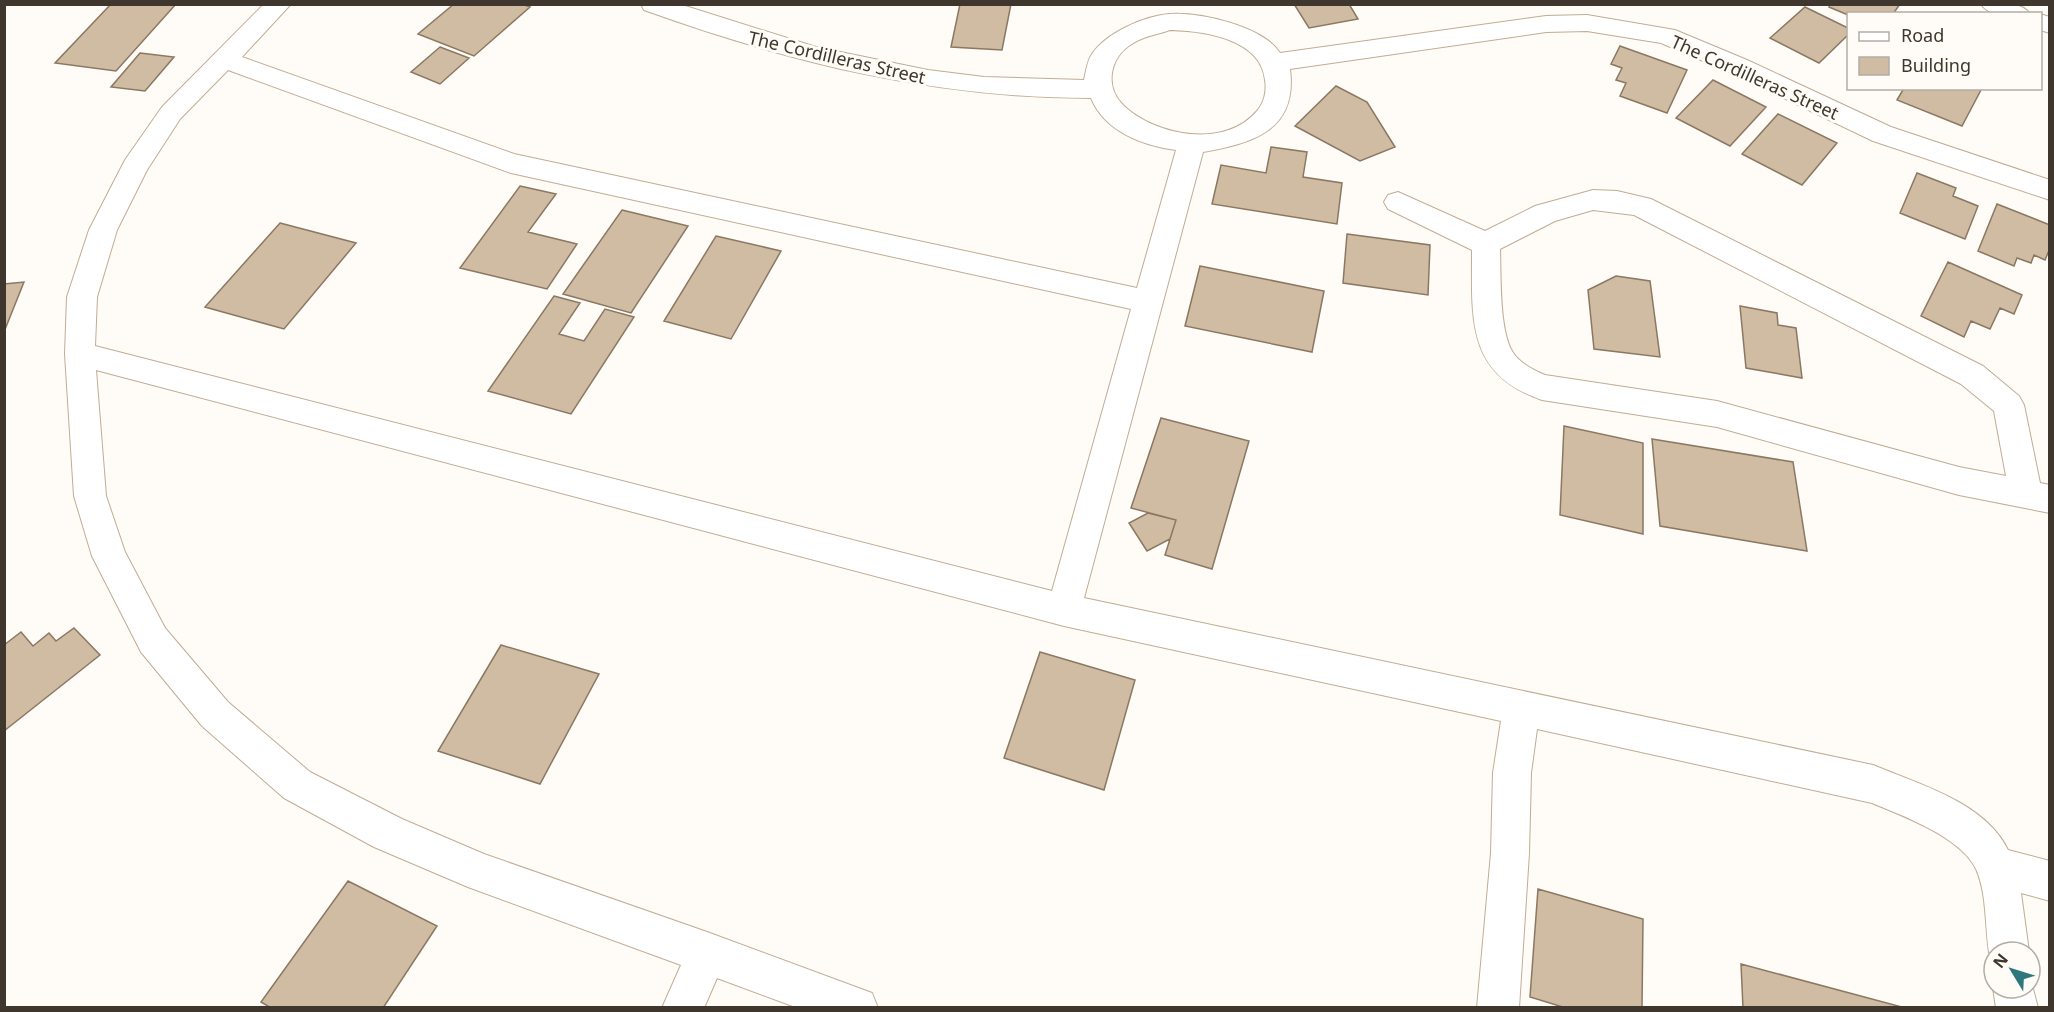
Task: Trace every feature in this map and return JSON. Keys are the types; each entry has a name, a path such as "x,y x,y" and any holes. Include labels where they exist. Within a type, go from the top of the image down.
{"street":[{"path":"279,4 171,113 135,167 103,230 82,297 80,354 90,496 109,556 153,640 215,714 297,784 388,833 482,873 707,952 857,1008"},
{"name":"The Cordilleras Street","path":"653,4 764,42 841,62 933,80 1044,91 1098,89"},
{"path":"1993,4 2013,12"},
{"path":"1166,13 1189,22 1230,30 1254,44 1272,63 1279,82 1277,101 1266,119 1246,133 1221,142 1191,145 1148,137 1130,128 1104,104 1098,89 1097,74 1102,58 1113,45 1166,13"},
{"name":"The Cordilleras Street","path":"1272,63 1546,24 1587,23 1625,27 1666,36 1704,51 1882,134 2049,190"},
{"path":"223,59 510,163 571,174 1150,302"},
{"path":"1064,610 1150,302 1191,145"},
{"path":"1608,200 1641,206 1972,375 2008,405 2038,497 1959,481 1717,414 1542,387 1523,380 1498,354 1493,338 1486,244 1525,222 1577,204 1608,200"},
{"path":"1398,202 1486,244"},
{"path":"80,354 1064,610 1874,784 1947,817 1970,835 1996,867 2007,940"},
{"path":"1498,1008 1510,853 1512,773 1521,709"},
{"path":"1996,867 2049,881"},
{"path":"683,1008 707,952"}],"building":[{"path":"111,4 176,4 116,71 55,63"},
{"path":"454,4 522,4 530,7 474,56 418,34"},
{"path":"960,4 1011,4 1002,50 951,47"},
{"path":"1294,4 1349,4 1358,19 1309,28"},
{"path":"1830,4 1900,4 1894,12 1847,12 1847,15 1829,7"},
{"path":"1805,7 1847,28 1847,36 1819,63 1770,38"},
{"path":"1620,46 1687,70 1667,113 1620,96 1626,83 1616,80 1622,68 1611,64"},
{"path":"440,47 469,58 440,84 411,72"},
{"path":"140,53 174,57 145,91 111,87"},
{"path":"1713,80 1766,107 1730,146 1676,118"},
{"path":"1336,86 1367,102 1395,147 1360,161 1295,126"},
{"path":"1903,90 1981,90 1962,126 1897,100"},
{"path":"1778,114 1837,143 1802,185 1742,154"},
{"path":"1271,147 1307,152 1303,177 1342,183 1337,224 1212,204 1221,165 1266,173"},
{"path":"1917,173 1956,188 1953,196 1978,206 1965,239 1900,213"},
{"path":"520,186 556,194 528,232 577,244 547,289 460,268"},
{"path":"1997,204 2050,225 2050,248 2045,260 2034,255 2031,263 2017,258 2014,266 1978,251"},
{"path":"622,210 688,226 631,313 563,294"},
{"path":"280,223 356,243 284,329 205,307"},
{"path":"1347,234 1430,245 1428,295 1343,283"},
{"path":"716,236 781,251 731,339 664,321"},
{"path":"1948,262 2022,295 2014,314 2000,308 1990,329 1971,321 1964,337 1921,316"},
{"path":"1200,266 1324,291 1312,352 1185,326"},
{"path":"1616,276 1650,281 1660,357 1594,349 1588,290"},
{"path":"24,282 4,332 4,284"},
{"path":"554,296 580,303 559,334 584,341 605,309 634,317 571,414 488,391"},
{"path":"1740,306 1777,313 1778,325 1796,328 1802,378 1746,368"},
{"path":"1161,418 1249,441 1212,569 1165,555 1176,520 1131,508"},
{"path":"1564,426 1643,443 1643,534 1560,515"},
{"path":"1652,439 1793,462 1807,551 1660,526"},
{"path":"1148,513 1176,520 1170,539 1147,551 1129,523"},
{"path":"74,628 100,655 4,731 4,645 21,632 33,646 49,633 56,641"},
{"path":"501,645 599,674 540,784 438,751"},
{"path":"1040,652 1135,680 1104,790 1004,758"},
{"path":"348,881 437,926 383,1008 271,1008 261,1002"},
{"path":"1538,889 1643,919 1642,1008 1566,1008 1530,997"},
{"path":"1741,964 1902,1007 1902,1008 1743,1008"}]}
